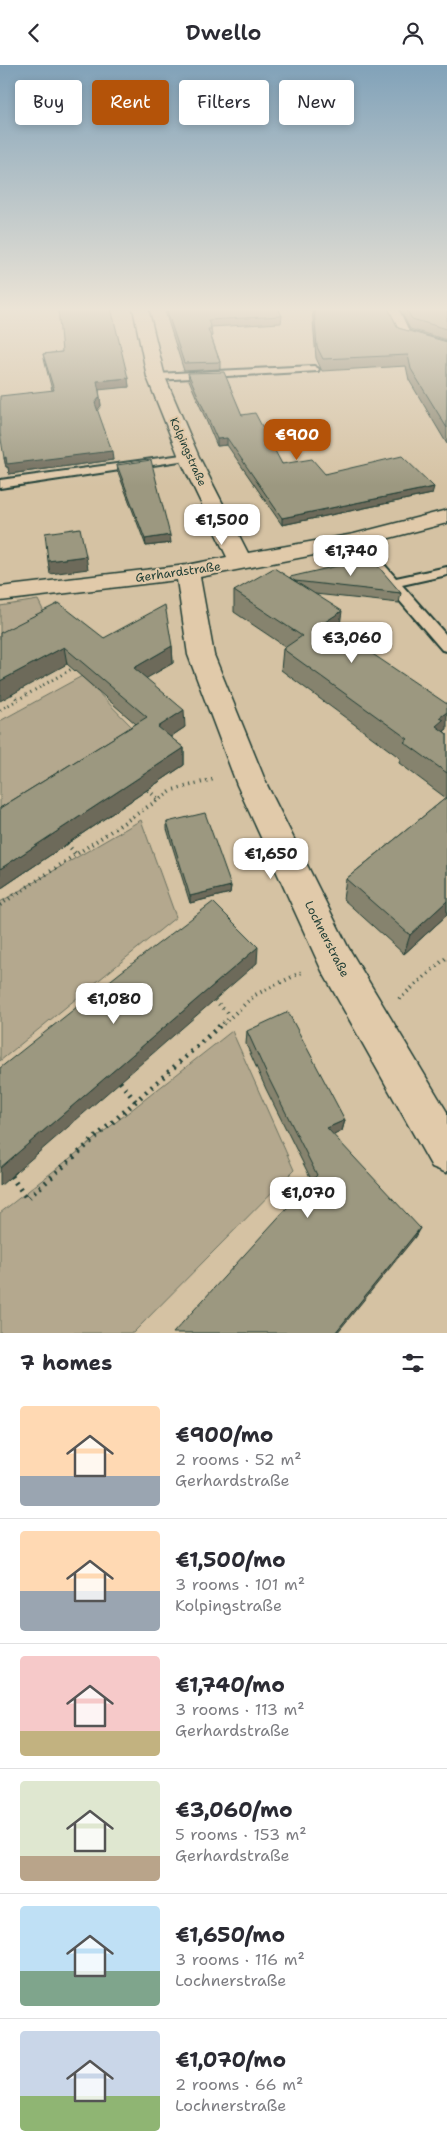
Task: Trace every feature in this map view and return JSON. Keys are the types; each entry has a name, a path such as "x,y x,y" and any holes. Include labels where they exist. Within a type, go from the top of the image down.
{"street":[{"name":"Kolpingstraße","path":"153,367 189,457 241,561"},
{"name":"Gerhardstraße","path":"0,593 187,572 355,540 447,516"},
{"name":"Lochnerstraße","path":"187,572 201,655 246,770 335,959 447,1152"}],"lane":[{"path":"156,377 314,369"},
{"path":"0,483 189,457"},
{"path":"355,540 447,645"},
{"path":"393,583 447,571"}],"path":[{"path":"68,663 74,668"},
{"path":"0,710 80,665"},
{"path":"12,694 18,700"},
{"path":"0,905 173,790 246,770"},
{"path":"148,790 158,799"},
{"path":"67,845 76,853"},
{"path":"372,1022 447,957"},
{"path":"12,1175 27,1199 255,995 288,978 335,959"},
{"path":"215,999 230,1016"},
{"path":"120,1082 136,1102"}],"shaded area":[{"path":"38,600 45,614 0,639 0,606"},
{"path":"82,676 135,730 0,815 0,721"},
{"path":"141,820 176,917 0,1061 0,902"},
{"path":"232,1031 294,1170 133,1333 0,1333 0,1213"}],"building":[{"path":"47,367 125,367 128,378 97,381 100,397 95,403 112,451 7,464 6,457 4,458 0,433 0,396 54,390"},
{"path":"411,367 447,367 447,428"},
{"path":"224,372 242,415 255,413 282,464 312,459 325,474 402,456 434,487 282,518 227,438 217,439 188,373"},
{"path":"151,460 170,535 145,539 117,465"},
{"path":"80,528 86,556 48,561 45,533"},
{"path":"371,558 401,593 295,581 290,578 290,577"},
{"path":"274,568 342,611 325,622 447,704 447,712 439,718 443,720 436,726 447,734 447,773 404,742 408,739 283,649 302,636 234,591"},
{"path":"59,603 104,638 165,605 172,646 134,668 184,710 158,727 184,748 0,869 0,808 147,717 64,647 0,681 0,633"},
{"path":"447,797 447,901 410,935 346,879"},
{"path":"205,813 231,886 190,896 167,822"},
{"path":"213,902 258,947 0,1168 0,1068"},
{"path":"288,1012 345,1120 327,1128 420,1228 335,1333 173,1333 317,1175 247,1031"}]}
